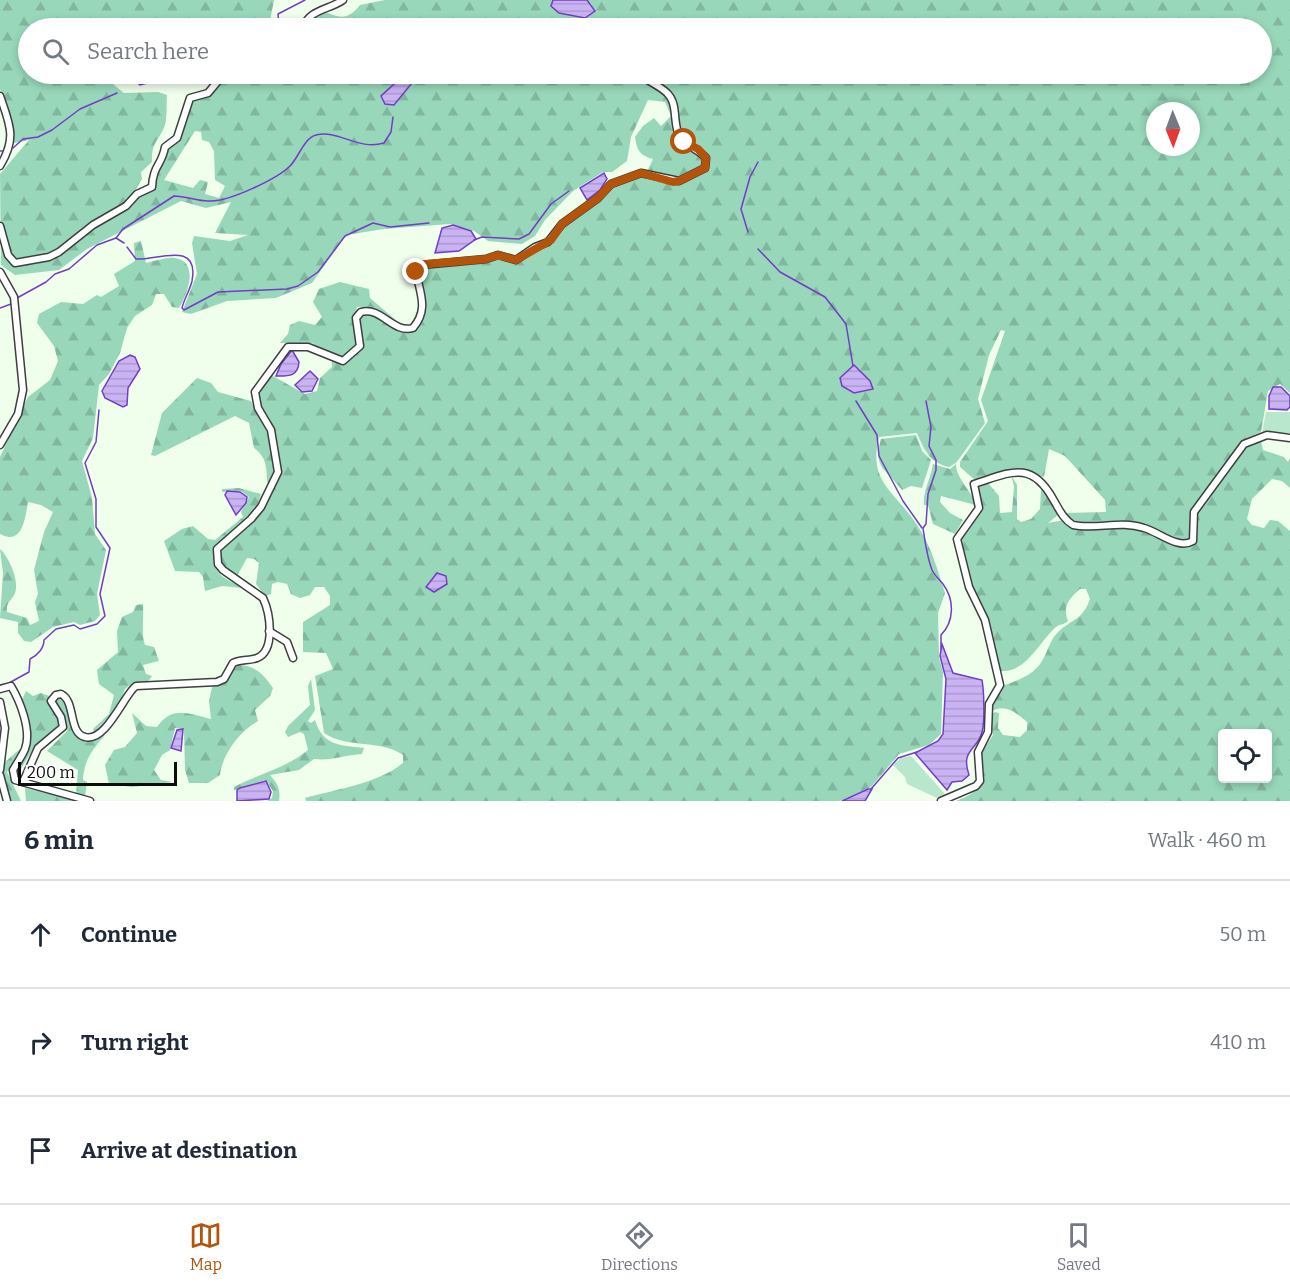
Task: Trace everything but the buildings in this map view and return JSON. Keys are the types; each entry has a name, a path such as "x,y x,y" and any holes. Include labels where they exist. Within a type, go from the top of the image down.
{"street":[{"path":"309,18 316,12 344,0"},
{"path":"0,226 8,255 15,263 49,257 59,252 93,225 126,206 137,194 152,187 153,172 164,155 165,147 177,138 190,98 208,93 216,84"},
{"path":"23,782 38,748 63,727 61,717 51,701 56,695 65,696 68,700 79,733 84,737 91,737 98,734 123,708 130,690 135,686 217,682 224,679 233,663 258,658 264,653 269,631 263,598 228,575 216,556 220,544 251,519 261,507 278,472 271,430 256,402 255,392 288,347 308,347 339,361 353,354 360,345 356,322 361,312 373,312 401,329 413,328 421,320 424,309 416,272 422,265 486,259 498,255 516,260 551,240 562,224 598,198 611,184 641,173 673,182 679,181 705,168 706,158 698,149 684,142 678,133 672,100 668,93 655,84"},
{"path":"0,96 11,132 11,145 0,166"},
{"path":"0,272 14,297 23,390 18,414 0,443"},
{"path":"941,801 976,786 980,782 978,752 988,732 989,704 1000,685 985,620 969,587 958,548 957,539 979,508 974,484 1016,471 1039,478 1062,515 1073,525 1129,524 1161,534 1177,543 1188,544 1193,541 1194,512 1244,444 1267,435 1290,438"},
{"path":"269,631 287,642 293,658"},
{"path":"0,689 11,686 21,707 26,743 13,775 15,780 90,801"},
{"path":"0,702 5,728 0,770"},
{"path":"0,775 7,801"}],"green space":[{"path":"0,0 274,0 271,18 18,18 18,84 114,84 124,93 158,92 167,95 165,127 153,148 152,162 141,172 142,179 131,197 153,182 167,148 176,140 190,101 219,84 399,84 394,105 411,84 1272,84 1272,18 314,18 323,11 347,16 360,5 385,0 553,0 552,2 564,14 573,14 592,5 587,0 1290,0 1290,393 1280,384 1268,391 1261,432 1248,438 1205,493 1191,514 1191,539 1186,540 1130,522 1087,523 1071,519 1064,513 1106,512 1105,500 1065,456 1049,449 1044,477 1014,468 975,480 960,467 960,462 988,421 981,400 1005,331 1001,330 989,355 978,399 985,423 956,463 949,467 932,459 917,433 879,437 876,453 881,477 886,487 924,536 945,593 938,613 939,658 943,672 941,734 929,745 899,754 871,787 840,801 306,801 305,798 381,776 403,763 403,755 384,747 343,741 324,733 315,676 333,669 326,653 303,652 303,622 330,605 330,596 324,587 315,587 310,595 300,598 291,594 287,584 278,582 272,584 271,594 265,596 256,584 259,563 254,559 247,558 237,576 230,574 220,562 221,547 254,520 281,470 274,430 260,406 258,393 271,375 305,394 317,391 320,378 332,367 331,356 312,343 280,343 288,334 290,325 299,321 315,325 322,317 313,302 319,289 340,282 369,289 370,298 398,322 365,307 357,307 355,316 373,313 402,331 421,321 424,302 417,273 427,265 497,257 511,261 547,244 563,225 612,185 646,174 653,159 640,151 635,137 643,126 654,118 661,126 671,116 665,102 648,100 631,137 627,161 612,172 603,172 573,191 545,220 535,236 522,244 488,241 474,231 450,224 384,229 346,235 312,283 276,298 227,301 191,314 182,312 197,274 192,243 194,236 230,241 248,235 215,233 231,202 206,208 181,201 87,249 59,270 15,275 1,265 0,174 29,140 14,143 13,130 0,89","holes":["195,131 201,132 202,140 209,142 214,151 215,180 225,186 219,198 205,194 208,182 200,180 193,188 164,180"]},
{"path":"141,241 146,263 172,258 183,261 189,272 189,280 179,308 172,307 164,294 156,294 152,305 135,316 127,328 120,353 109,374 99,385 93,438 82,461 92,498 95,534 106,550 97,594 100,615 95,621 80,625 74,622 53,627 31,642 24,641 18,633 18,622 0,618 3,573 0,549 10,564 16,584 16,590 7,612 27,618 30,625 39,621 35,602 38,594 34,570 44,532 53,512 41,505 28,502 24,522 18,533 8,537 0,534 0,457 28,397 50,380 58,361 54,346 37,323 39,314 61,302 83,304 119,286 114,274 135,261 134,243"},
{"path":"197,378 211,383 218,392 251,401 274,450 274,472 270,483 267,482 263,459 254,448 249,423 235,416 155,456 151,455 162,413"},
{"path":"1266,412 1290,412 1290,433 1262,433"},
{"path":"916,435 922,451 931,460 922,488 911,486 902,490 882,467 879,456 881,439"},
{"path":"1261,441 1263,450 1284,457 1288,462 1290,458 1290,488 1282,481 1272,479 1252,499 1247,519 1252,525 1264,528 1270,520 1278,521 1290,531 1290,801 956,801 974,792 983,780 981,754 993,735 990,715 995,712 999,713 998,728 1003,735 1020,737 1027,730 1027,722 1010,710 1000,708 990,712 990,706 1002,686 1019,680 1039,666 1055,635 1084,611 1090,599 1086,589 1080,589 1066,607 1068,621 1056,627 1025,662 1010,670 1001,671 971,586 960,540 980,510 981,496 978,486 988,483 999,496 1000,513 1012,512 1014,486 1011,475 1017,485 1017,519 1021,522 1031,519 1040,509 1041,489 1035,483 1040,484 1058,515 1048,523 1064,520 1077,528 1085,529 1135,528 1186,547 1195,542 1195,513 1245,447"},
{"path":"933,464 950,469 956,464 959,475 976,505 941,496 940,502 950,513 963,520 955,534 933,524 928,505 924,505"},
{"path":"239,488 261,494 259,501 250,516 216,548 214,555 219,573 242,588 222,586 205,591 203,577 199,572 175,571 164,541 182,529 193,526 208,539 215,540 243,517 241,512 249,497 241,491 222,492 222,489"},
{"path":"143,604 145,645 154,647 159,661 143,665 146,674 152,676 147,683 130,685 125,689 118,708 94,732 93,729 109,714 114,695 99,684 97,670 118,652 117,631 122,617 133,612 136,605"},
{"path":"238,665 244,665 258,672 273,688 270,696 255,710 258,721 239,737 228,751 220,775 208,783 189,783 185,770 184,729 175,728 170,750 162,755 154,770 161,780 173,782 132,787 109,784 105,765 114,750 125,747 137,733 132,713 146,726 157,727 163,720 175,713 211,719 209,701 212,687 222,682"},
{"path":"311,679 315,710 308,721 311,723 315,720 318,729 334,743 364,748 362,754 314,759 299,770 270,775 278,786 279,801 267,801 272,798 273,791 265,780 234,790 234,787 282,766 308,750 304,734 300,732 288,737 285,732 288,726 310,705 308,686"},
{"path":"26,691 33,696 41,693 49,696 50,705 60,728 35,746 17,775 15,774 16,769 29,738 22,700"},
{"path":"56,697 63,697 72,727 81,740 105,735 85,767 83,780 87,782 85,797 76,795 78,770 47,751 67,731 63,716 54,703"},
{"path":"20,749 7,772 21,801 11,801 2,774 5,762"},
{"path":"911,756 945,794 937,798 907,784 905,777 893,765 901,758"},
{"path":"25,788 79,801 26,801"}],"shaded area":[{"path":"553,0 587,0 595,11 585,18 559,13 551,6"},
{"path":"394,84 411,84 394,105 385,104 381,96"},
{"path":"604,173 607,179 600,190 587,200 580,188"},
{"path":"453,225 471,231 476,239 459,251 435,253 442,228"},
{"path":"292,350 299,362 297,371 288,376 276,376 281,364"},
{"path":"130,355 135,357 140,369 128,388 127,405 123,407 105,398 102,391 119,361"},
{"path":"854,365 870,381 873,389 854,393 842,386 840,378"},
{"path":"310,371 318,379 312,391 302,392 295,385"},
{"path":"1273,387 1281,387 1290,396 1290,407 1287,410 1269,409 1269,396"},
{"path":"227,491 240,492 247,497 246,503 236,515 225,495"},
{"path":"437,573 446,576 447,584 434,592 426,587"},
{"path":"942,644 953,673 982,680 984,699 982,732 967,760 969,775 962,781 952,782 947,790 915,753 938,741 943,734 946,679 940,656"},
{"path":"183,729 181,751 171,748 177,730"},
{"path":"266,781 271,792 269,799 237,801 237,790"},
{"path":"872,789 865,801 842,801"}],"waterway":[{"path":"278,18 278,14 305,0"},
{"path":"13,148 23,139 38,137 52,130 80,109 117,93"},
{"path":"116,238 123,229 174,196 206,201 219,200 264,183 290,166 308,140 316,135 332,135 366,144 384,143 391,132 393,117"},
{"path":"748,232 741,209 750,177 758,162"},
{"path":"474,240 482,237 519,239 529,234 551,204 569,191"},
{"path":"127,247 136,259 174,255 183,256 189,260 193,268 192,281 182,308 184,310 218,292 287,289 298,286 318,272 345,236 373,223 390,227 429,223"},
{"path":"17,298 46,282 55,274 69,269 97,245 116,238 124,243"},
{"path":"758,249 780,272 825,297 846,324 853,366"},
{"path":"0,308 11,304"},
{"path":"856,401 877,435 879,456 903,501 922,528"},
{"path":"926,401 931,427 929,446 936,460 936,470 928,494 926,524 923,528 932,570 947,590 951,604 951,617 941,635 941,649"},
{"path":"9,683 29,672 30,659 40,651 44,640 56,629 74,625 80,629 97,624 105,616 100,594 110,548 96,527 96,499 85,463 96,442 99,410"},
{"path":"871,789 898,758 917,752"}],"route":[{"path":"416,272 418,268 426,264 486,259 498,255 516,260 535,247 551,240 562,224 598,198 611,184 633,174 641,173 673,182 679,181 705,168 706,158 698,149 684,142"}]}
